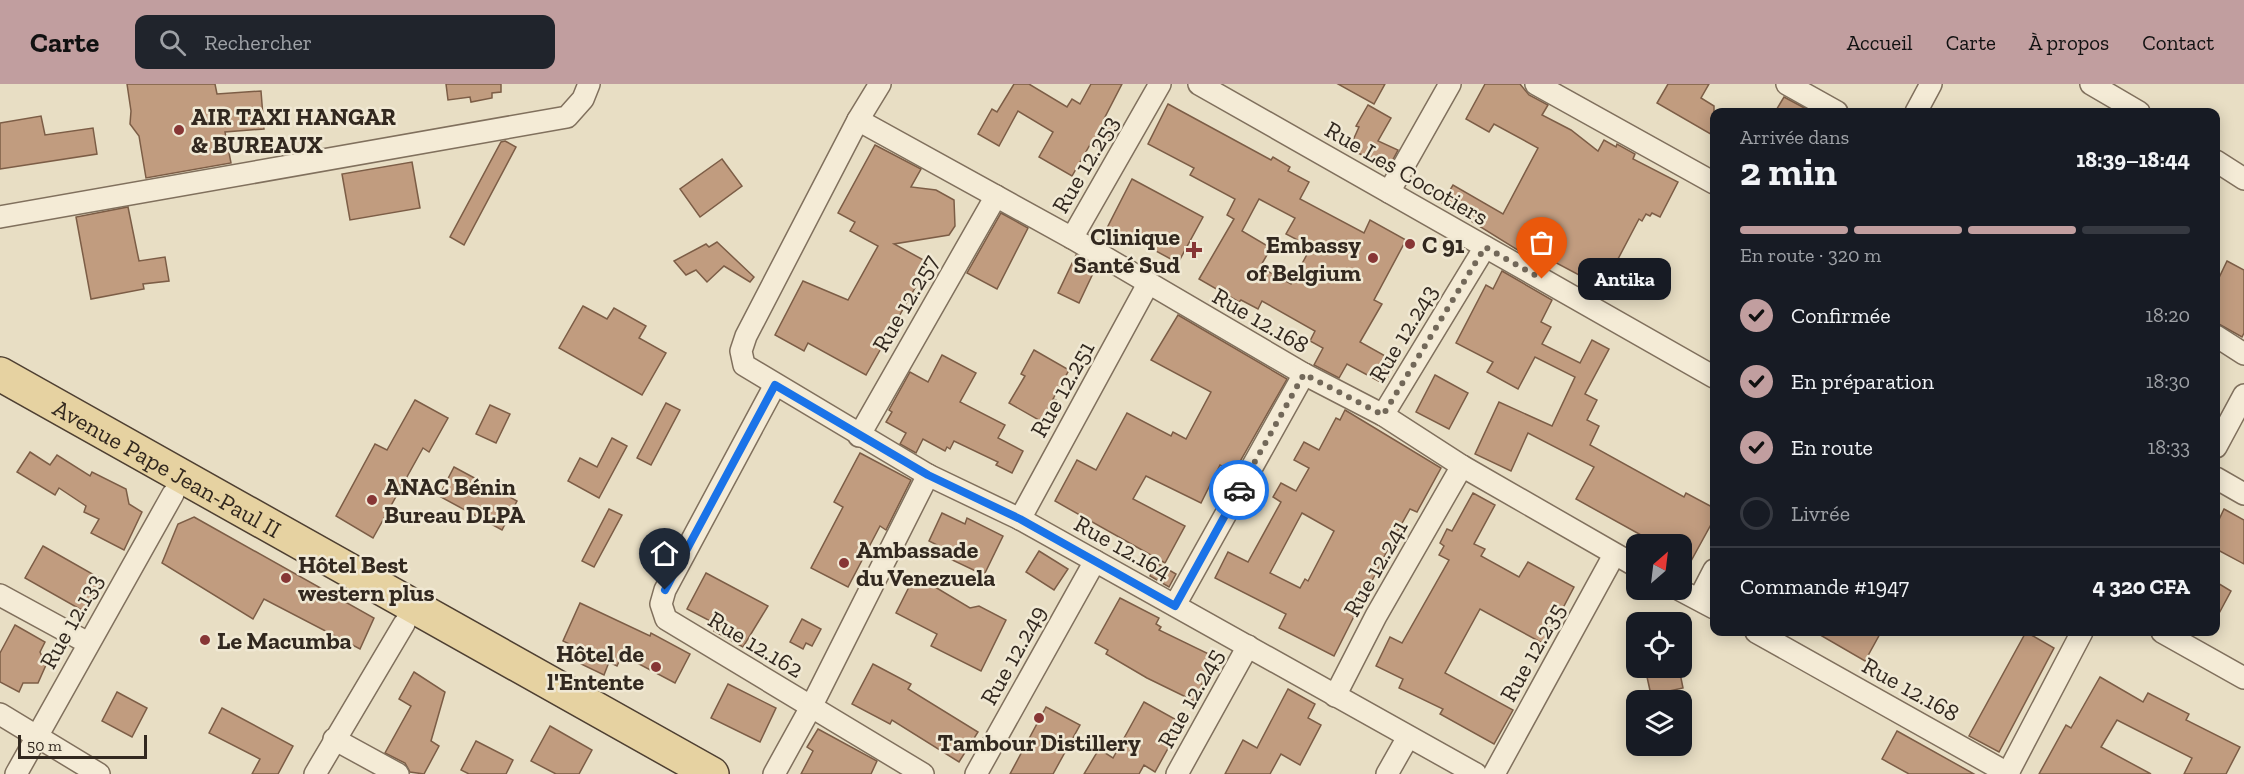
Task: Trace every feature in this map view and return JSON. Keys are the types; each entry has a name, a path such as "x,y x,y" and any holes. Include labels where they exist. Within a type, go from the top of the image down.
{"main road":[{"name":"Avenue Pape Jean-Paul II","path":"0,374 712,774"},
{"name":"Avenue Pape Jean-Paul II","path":"0,398 673,774"}],"street":[{"path":"0,217 567,117 583,99 590,84"},
{"name":"Rue 12.164","path":"880,84 858,120 741,351 744,365 859,436 928,475 1020,519 1476,774"},
{"name":"Rue 12.253","path":"1072,238 1160,84"},
{"name":"Rue Les Cocotiers","path":"1199,84 1710,375"},
{"path":"1389,192 1450,84"},
{"path":"1536,84 1710,181"},
{"path":"1787,84 1830,108"},
{"path":"1918,108 1931,84"},
{"path":"2091,84 2132,108"},
{"name":"Rue 12.168","path":"858,120 1072,238 1304,374 1383,415 1462,466 1626,561"},
{"path":"2220,164 2244,179"},
{"name":"Rue 12.257","path":"859,436 996,196"},
{"name":"Rue 12.243","path":"1383,415 1485,247"},
{"name":"Rue 12.251","path":"1020,519 1148,284"},
{"path":"2220,339 2244,354"},
{"path":"1175,606 1304,374"},
{"name":"Rue 12.162","path":"775,385 665,590 661,604 666,619 923,774"},
{"path":"2220,440 2244,395"},
{"name":"Rue 12.241","path":"1335,696 1462,466"},
{"path":"774,774 811,707 928,475"},
{"path":"2220,480 2244,494"},
{"name":"Rue 12.133","path":"16,774 173,494"},
{"name":"Rue 12.235","path":"1494,774 1614,555"},
{"name":"Rue 12.249","path":"976,774 1095,561"},
{"path":"1698,599 1710,577"},
{"path":"0,595 88,643"},
{"path":"315,774 404,624"},
{"name":"Rue 12.168","path":"1763,636 2008,774"},
{"path":"2008,774 2080,636"},
{"path":"2169,636 2244,678"},
{"name":"Rue 12.245","path":"1177,774 1248,646"},
{"path":"0,714 99,774"},
{"path":"1387,774 1408,737"},
{"path":"334,739 398,774"}],"building":[{"name":"AIR TAXI HANGAR & BUREAUX","path":"127,84 215,84 217,94 261,91 264,129 225,132 231,163 146,178 139,136 130,124 131,111"},
{"path":"446,84 501,84 501,92 492,93 492,98 471,102 470,97 448,100"},
{"path":"1014,84 1029,84 1067,107 1072,99 1080,104 1091,84 1122,84 1104,119 1116,126 1102,149 1091,143 1072,176 1039,157 1053,132 1018,111 999,146 978,134 992,109 997,112"},
{"path":"1338,84 1385,84 1374,104"},
{"path":"1485,84 1520,84 1529,95 1548,105 1542,115 1571,130 1598,151 1604,140 1616,147 1617,144 1635,154 1633,159 1678,182 1660,217 1652,213 1650,216 1646,214 1642,221 1639,219 1618,259 1628,264 1608,299 1579,284 1583,277 1532,250 1529,257 1442,203 1453,185 1503,214 1538,148 1494,124 1489,132 1466,119"},
{"path":"1668,84 1709,84 1701,98 1714,106 1710,108 1710,134 1657,103"},
{"path":"1784,97 1805,108 1777,108"},
{"path":"1168,104 1271,160 1273,157 1290,167 1288,171 1309,182 1300,199 1364,233 1370,220 1406,240 1374,300 1382,304 1360,342 1396,362 1384,384 1347,364 1339,378 1314,365 1323,348 1310,341 1315,331 1262,301 1258,309 1241,300 1239,302 1199,279 1234,219 1227,215 1235,199 1190,175 1194,168 1148,144","holes":["1259,199 1295,218 1286,234 1311,247 1291,284 1260,267 1271,248 1242,231"]},
{"path":"1368,105 1391,118 1378,141 1398,150 1389,167 1349,149 1359,127 1356,126"},
{"path":"41,116 45,135 93,128 97,154 0,169 0,123"},
{"path":"505,141 516,147 464,245 450,237 501,142"},
{"path":"875,145 921,169 911,187 936,190 954,200 955,226 949,235 894,244 929,263 866,375 808,343 804,351 775,335 803,281 848,300 878,246 850,231 855,222 838,213"},
{"path":"722,159 742,186 700,217 680,189"},
{"path":"412,162 420,208 350,220 342,174"},
{"path":"1132,179 1203,217 1178,263 1134,239 1132,243 1106,230"},
{"path":"128,207 139,261 165,257 169,281 143,284 144,289 91,299 76,217"},
{"path":"1001,213 1028,228 997,289 967,273"},
{"path":"717,242 754,277 750,282 724,266 707,282 696,270 686,275 674,261 706,244 709,247"},
{"path":"1076,255 1096,267 1079,303 1058,293"},
{"path":"2227,261 2244,270 2244,333 2242,337 2220,325 2220,276"},
{"path":"1502,271 1552,300 1541,322 1551,327 1542,344 1580,363 1592,340 1609,349 1585,394 1597,400 1587,420 1599,426 1590,445 1684,497 1686,493 1710,506 1710,526 1692,559 1692,534 1639,534 1576,499 1594,467 1528,433 1511,471 1475,454 1499,402 1552,426 1575,377 1535,357 1518,389 1487,372 1493,362 1456,343 1486,285 1493,289"},
{"path":"583,306 607,319 614,308 646,326 639,338 666,353 642,395 559,348"},
{"path":"1178,315 1287,379 1234,472 1220,465 1201,503 1146,476 1133,499 1185,526 1165,563 1055,501 1077,460 1096,470 1127,413 1171,436 1173,432 1186,439 1211,392 1151,360"},
{"path":"1034,350 1069,370 1053,399 1056,400 1044,423 1009,403 1025,376 1021,374"},
{"path":"942,355 976,373 960,402 1005,425 998,438 1023,451 1012,473 996,465 998,462 954,441 950,449 947,447 945,451 923,439 916,453 900,444 906,433 886,422 892,412 889,410 910,372 928,382"},
{"path":"1435,375 1468,393 1449,429 1416,412"},
{"path":"415,400 448,418 429,452 423,448 373,538 336,516 375,444 387,450"},
{"path":"666,403 680,410 651,465 637,458"},
{"path":"490,405 510,414 496,443 476,434"},
{"path":"1345,410 1441,468 1417,512 1410,509 1334,656 1279,628 1286,614 1215,578 1228,552 1248,562 1281,502 1273,497 1281,483 1296,491 1309,468 1294,460 1304,442 1319,450 1336,418 1340,420","holes":["1302,513 1334,531 1308,581 1305,579 1300,588 1270,573"]},
{"path":"612,438 627,446 599,498 568,481 580,458 597,467"},
{"path":"30,452 50,465 57,455 90,476 92,472 126,489 129,504 142,512 124,550 91,533 99,519 84,512 86,506 59,488 55,495 17,472"},
{"path":"860,453 911,480 886,530 880,526 848,587 811,568 843,507 834,502"},
{"path":"454,467 517,501 502,530 439,496"},
{"path":"1473,493 1495,505 1474,544 1485,549 1481,556 1519,577 1528,562 1574,587 1544,644 1480,609 1445,673 1513,710 1494,744 1440,714 1443,709 1399,688 1403,679 1376,666 1390,637 1402,643 1449,560 1439,555 1444,546 1440,543 1447,529 1452,531"},
{"path":"609,509 622,515 594,567 582,561"},
{"path":"2224,509 2244,520 2244,564 2220,551 2220,518"},
{"path":"942,513 965,524 967,518 1003,536 984,575 948,558 951,552 929,541"},
{"path":"194,517 374,618 360,649 264,599 253,619 162,563 178,524"},
{"path":"43,546 103,580 85,612 25,578"},
{"path":"1039,551 1068,569 1054,590 1026,572"},
{"path":"1157,563 1176,574 1169,587 1150,576"},
{"path":"706,573 768,606 743,647 714,631 718,625 687,609"},
{"path":"915,575 970,608 979,606 1006,620 981,671 931,646 937,634 896,613"},
{"path":"2220,584 2231,591 2220,612"},
{"path":"1120,598 1159,618 1156,624 1161,627 1159,630 1215,657 1194,701 1147,678 1106,654 1108,650 1095,643"},
{"path":"580,603 650,636 651,633 690,654 675,683 622,655 617,666 609,662 604,675 581,664 586,652 563,641"},
{"path":"802,619 821,629 812,646 806,643 803,649 790,642"},
{"path":"15,625 45,642 40,652 46,665 38,683 23,683 19,692 0,682 0,653"},
{"path":"1822,636 1879,636 1865,661"},
{"path":"2024,636 2033,636 2054,648 1999,752 1969,736"},
{"path":"873,664 911,684 908,689 978,732 959,762 892,720 890,724 852,704"},
{"path":"414,672 445,692 431,741 439,746 424,774 410,772 405,763 385,753 411,706 399,699"},
{"path":"2100,677 2143,702 2148,693 2189,714 2186,720 2240,747 2226,774 2184,774 2192,758 2117,720 2101,747 2151,774 2039,774 2066,725 2071,728"},
{"path":"1647,678 1681,678 1683,688 1650,690"},
{"path":"728,684 776,708 760,742 711,718"},
{"path":"1288,689 1315,704 1308,718 1321,725 1300,765 1281,754 1270,774 1225,774 1243,740 1257,748"},
{"path":"117,692 147,708 132,737 102,721"},
{"path":"1144,702 1182,723 1155,772 1144,765 1139,774 1084,774 1099,749 1113,758"},
{"path":"1046,707 1080,725 1053,774 1010,774"},
{"path":"222,708 293,746 278,774 252,774 260,759 209,733"},
{"path":"550,726 592,750 579,774 556,774 531,761"},
{"path":"818,729 877,761 871,774 801,774 813,751 807,747"},
{"path":"1897,731 1974,774 1909,774 1882,759"},
{"path":"476,741 513,760 506,774 469,774 461,770"}],"way so far":[{"path":"1239,490 1304,374 1383,415 1485,247 1542,279"}],"place":[{"name":"AIR TAXI HANGAR & BUREAUX","path":"179,130"},
{"name":"C 91","path":"1410,244"},
{"name":"Clinique Santé Sud","path":"1194,250"},
{"name":"Embassy of Belgium","path":"1373,258"},
{"name":"Antika","path":"1542,279"},
{"name":"ANAC Bénin Bureau DLPA","path":"372,500"},
{"name":"Ambassade du Venezuela","path":"844,563"},
{"name":"Hôtel Best western plus","path":"286,578"},
{"name":"Le Macumba","path":"205,640"},
{"name":"Hôtel de l'Entente","path":"656,667"},
{"name":"Tambour Distillery","path":"1039,718"}],"route":[{"path":"665,590 775,385 928,475 1020,519 1175,606 1239,490"}]}
